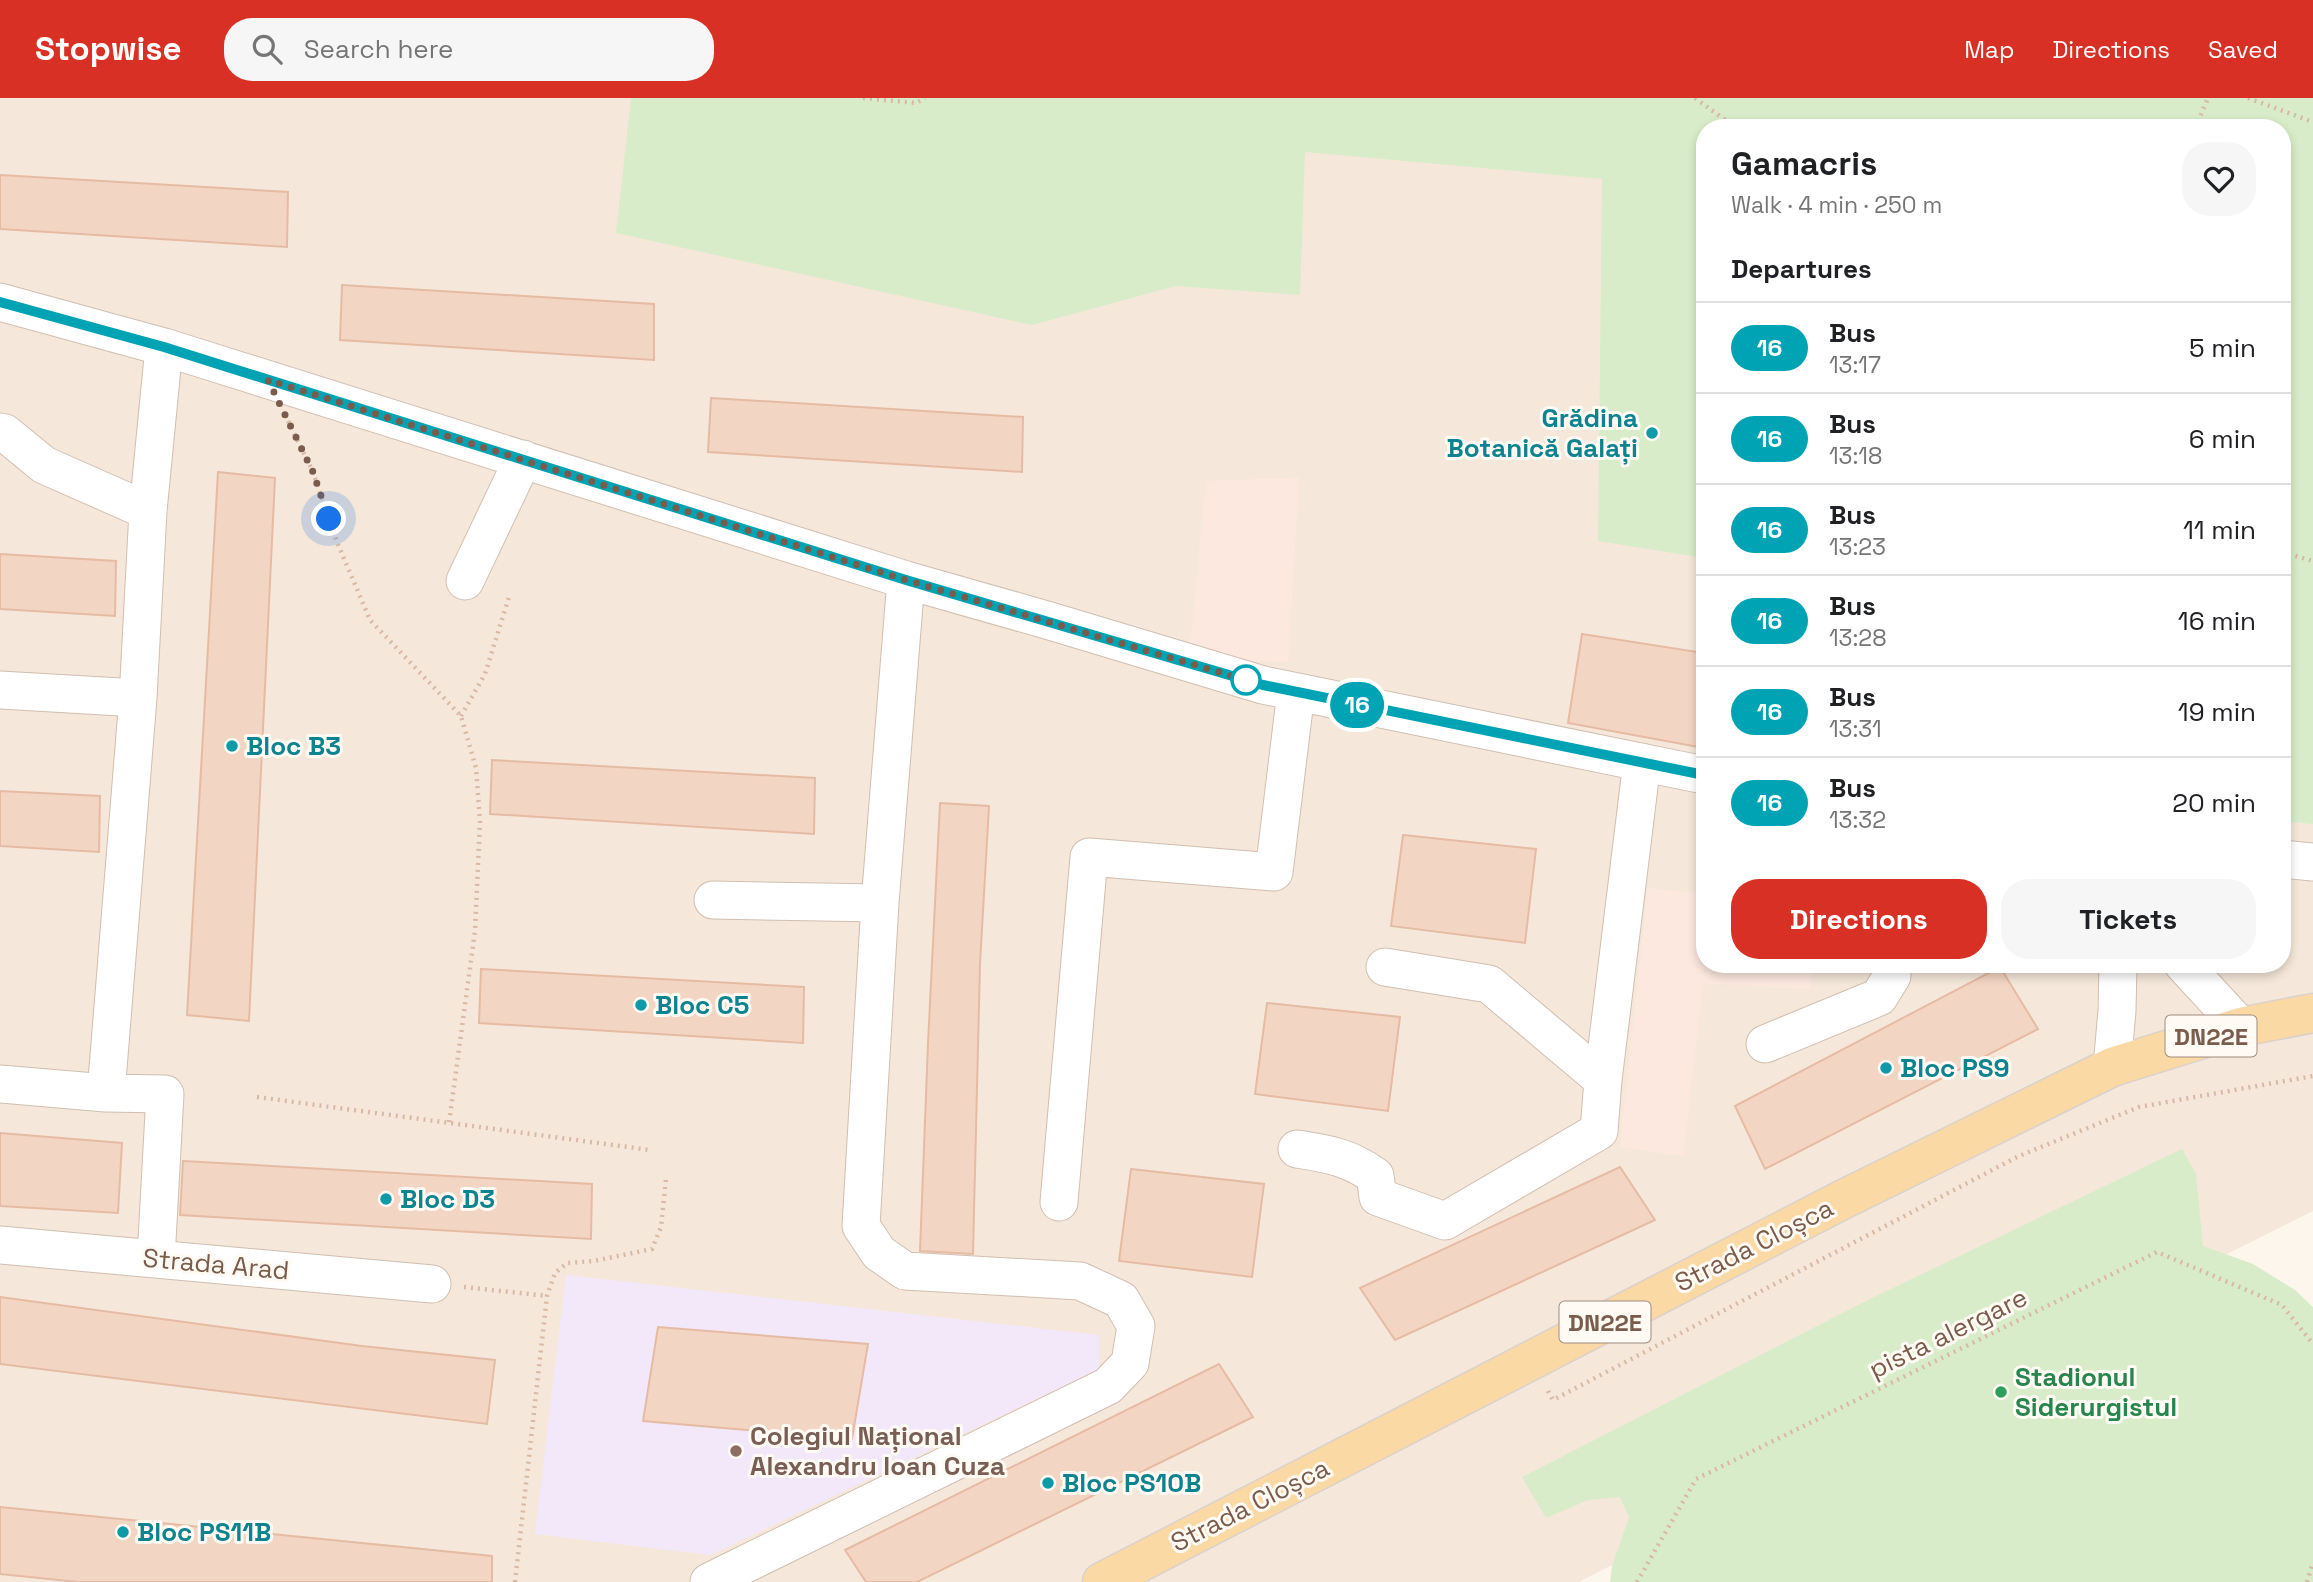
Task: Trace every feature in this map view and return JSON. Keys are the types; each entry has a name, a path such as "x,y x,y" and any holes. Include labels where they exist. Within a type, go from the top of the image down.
{"main road":[{"name":"Strada Cloșca","path":"1102,1582 1842,1200 2112,1067 2241,1027 2313,1013"}],"street":[{"path":"0,302 164,347 906,580 1263,685 1696,773"},
{"path":"106,1093 138,698 148,511 164,347"},
{"path":"0,432 5,433 44,465 148,511"},
{"path":"465,581 523,459"},
{"path":"709,1582 1108,1386 1130,1363 1136,1326 1121,1300 1080,1281 905,1271 878,1253 861,1226 880,902 906,580"},
{"path":"0,690 138,698"},
{"path":"1059,1202 1089,857 1274,872 1296,692"},
{"path":"1297,1149 1332,1154 1357,1163 1375,1176 1378,1197 1445,1221 1599,1131 1642,762"},
{"path":"2291,860 2313,862"},
{"path":"713,900 880,902"},
{"path":"1385,967 1489,984 1603,1080"},
{"path":"1765,1044 1879,997 1892,973"},
{"path":"2112,1067 2118,973"},
{"path":"2190,973 2241,1027"},
{"path":"0,1084 106,1093 165,1094 156,1259"},
{"name":"Strada Arad","path":"0,1245 432,1284"}],"path":[{"path":"863,98 916,103 925,98"},
{"path":"1695,98 1724,119"},
{"path":"2199,119 2208,98"},
{"path":"2249,98 2313,122"},
{"path":"268,380 313,472 337,542 370,620 461,716 476,768 480,821 475,931 449,1123"},
{"path":"2291,555 2313,561"},
{"path":"461,716 485,674 509,597"},
{"path":"1533,1359 1553,1400 2018,1156 2138,1107 2313,1076"},
{"path":"257,1097 650,1150"},
{"path":"515,1582 547,1296 555,1273 567,1263 594,1261 652,1249 661,1227 666,1179"},
{"name":"pista alergare","path":"1637,1582 1696,1479 2157,1252 2282,1305 2313,1344"},
{"path":"432,1284 547,1296"},
{"path":"2307,1582 2313,1562"}],"shaded area":[{"path":"0,98 2313,98 2313,1211 1579,1582 0,1582"},
{"path":"1299,478 1288,662 1189,659 1206,481"},
{"path":"1648,888 1696,893 1696,973 1812,973 1810,989 1703,983 1683,1156 1620,1147"},
{"name":"Colegiul Național Alexandru Ioan Cuza","path":"566,1275 1099,1335 1099,1369 711,1555 535,1534"}],"green space":[{"name":"Grădina Botanică Galați","path":"631,98 2313,98 2313,824 2291,822 2291,119 1696,119 1696,557 1598,541 1602,179 1305,152 1300,295 1176,286 1032,325 616,233"},
{"name":"Stadionul Siderurgistul","path":"2182,1149 2196,1174 2203,1246 2253,1264 2295,1290 2313,1307 2313,1582 1610,1582 1612,1566 1629,1517 1620,1497 1588,1500 1546,1518 1522,1477 1870,1299"}],"building":[{"path":"0,175 288,192 287,247 0,229"},
{"path":"342,285 654,304 654,360 340,340"},
{"path":"711,398 1023,417 1022,472 708,452"},
{"name":"Bloc B3","path":"218,472 275,478 249,1021 187,1015"},
{"path":"0,554 116,561 115,616 0,609"},
{"path":"1582,634 1696,652 1696,747 1568,723"},
{"path":"492,760 815,778 814,834 490,814"},
{"path":"0,791 100,796 99,852 0,846"},
{"path":"940,803 989,806 980,964 973,1254 920,1251"},
{"path":"1403,835 1536,849 1525,943 1391,926"},
{"name":"Bloc C5","path":"481,969 804,987 803,1043 479,1023"},
{"name":"Bloc PS9","path":"1989,973 2004,973 2038,1029 1765,1169 1735,1106"},
{"path":"1267,1003 1400,1017 1388,1111 1255,1094"},
{"path":"0,1133 122,1143 118,1213 0,1206"},
{"name":"Bloc D3","path":"183,1161 592,1184 591,1239 180,1215"},
{"path":"1620,1167 1655,1220 1395,1340 1360,1288"},
{"path":"1131,1169 1264,1184 1252,1277 1119,1261"},
{"path":"0,1297 362,1346 495,1360 487,1424 0,1364"},
{"name":"Colegiul Național Alexandru Ioan Cuza","path":"658,1327 868,1344 852,1439 643,1421"},
{"name":"Bloc PS10B","path":"1219,1364 1253,1417 917,1582 866,1582 845,1550"},
{"name":"Bloc PS11B","path":"0,1507 492,1556 492,1582 78,1582 0,1574"}],"bus line":[{"name":"16","path":"0,302 164,347 906,580 1263,685 1696,773"}],"place":[{"name":"Grădina Botanică Galați","path":"1652,433"},
{"name":"Bloc B3","path":"232,746"},
{"name":"Bloc C5","path":"641,1005"},
{"name":"Bloc PS9","path":"1886,1068"},
{"name":"Bloc D3","path":"386,1199"},
{"name":"Stadionul Siderurgistul","path":"2001,1392"},
{"name":"Colegiul Național Alexandru Ioan Cuza","path":"736,1451"},
{"name":"Bloc PS10B","path":"1048,1483"},
{"name":"Bloc PS11B","path":"123,1532"}],"route":[{"path":"329,519 313,472 268,380 906,580 1246,680"}]}
